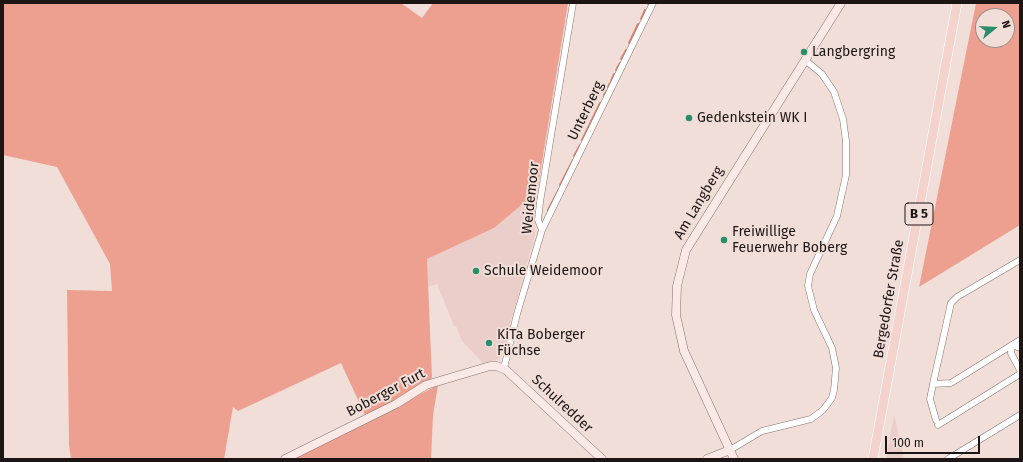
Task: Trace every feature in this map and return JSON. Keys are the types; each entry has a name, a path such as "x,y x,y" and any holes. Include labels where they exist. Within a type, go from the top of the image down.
{"main road":[{"name":"Bergedorfer Straße","path":"873,459 957,3"}],"street":[{"name":"Weidemoor","path":"504,368 517,314 542,230 538,220 540,202 573,3"},
{"name":"Unterberg","path":"542,230 653,3"},
{"name":"Am Langberg","path":"734,459 684,350 676,315 676,288 686,250 842,3"},
{"path":"707,459 730,450 762,431 811,419 823,410 832,398 834,390 836,368 832,348 814,310 808,286 810,274 837,216 846,175 846,141 843,119 834,92 822,74 805,60"},
{"path":"1020,260 957,297 951,303 930,399 937,422 1020,374"},
{"path":"933,384 951,383 1020,340"},
{"path":"1012,345 1020,348"},
{"path":"1012,345 1011,353 1020,370"},
{"name":"Boberger Furt","path":"286,459 396,404 436,381 490,366 504,368"},
{"name":"Schulredder","path":"504,368 602,459"},
{"path":"948,459 1020,414"}],"shaded area":[{"path":"3,3 401,3 422,18 433,3 568,3 535,205 525,202 494,228 427,259 432,378 395,401 365,415 341,363 238,411 233,407 224,459 71,459 69,445 67,290 112,291 110,264 57,167 3,155"},
{"path":"976,3 1018,3 1020,8 1020,225 919,287"},
{"name":"Schule Weidemoor","path":"525,202 535,205 535,235 501,357 497,360 483,363 462,341 456,326 454,326 437,284 428,287 427,259 494,228"},
{"path":"438,385 433,415 431,459 294,459"},
{"path":"894,414 904,459 886,459"}],"waterway":[{"path":"641,19 645,10"},
{"path":"629,43 638,24"},
{"path":"621,59 626,50"},
{"path":"616,70 620,63"},
{"path":"611,81 614,74"},
{"path":"608,87 610,83"},
{"path":"604,95 606,91"},
{"path":"582,140 600,103"},
{"path":"574,156 580,145"},
{"path":"560,185 573,160"},
{"path":"548,210 559,189"}],"place":[{"name":"Langbergring","path":"804,52"},
{"name":"Gedenkstein WK I","path":"689,118"},
{"name":"Freiwillige Feuerwehr Boberg","path":"724,240"},
{"name":"Schule Weidemoor","path":"476,271"},
{"name":"KiTa Boberger Füchse","path":"489,343"}]}
